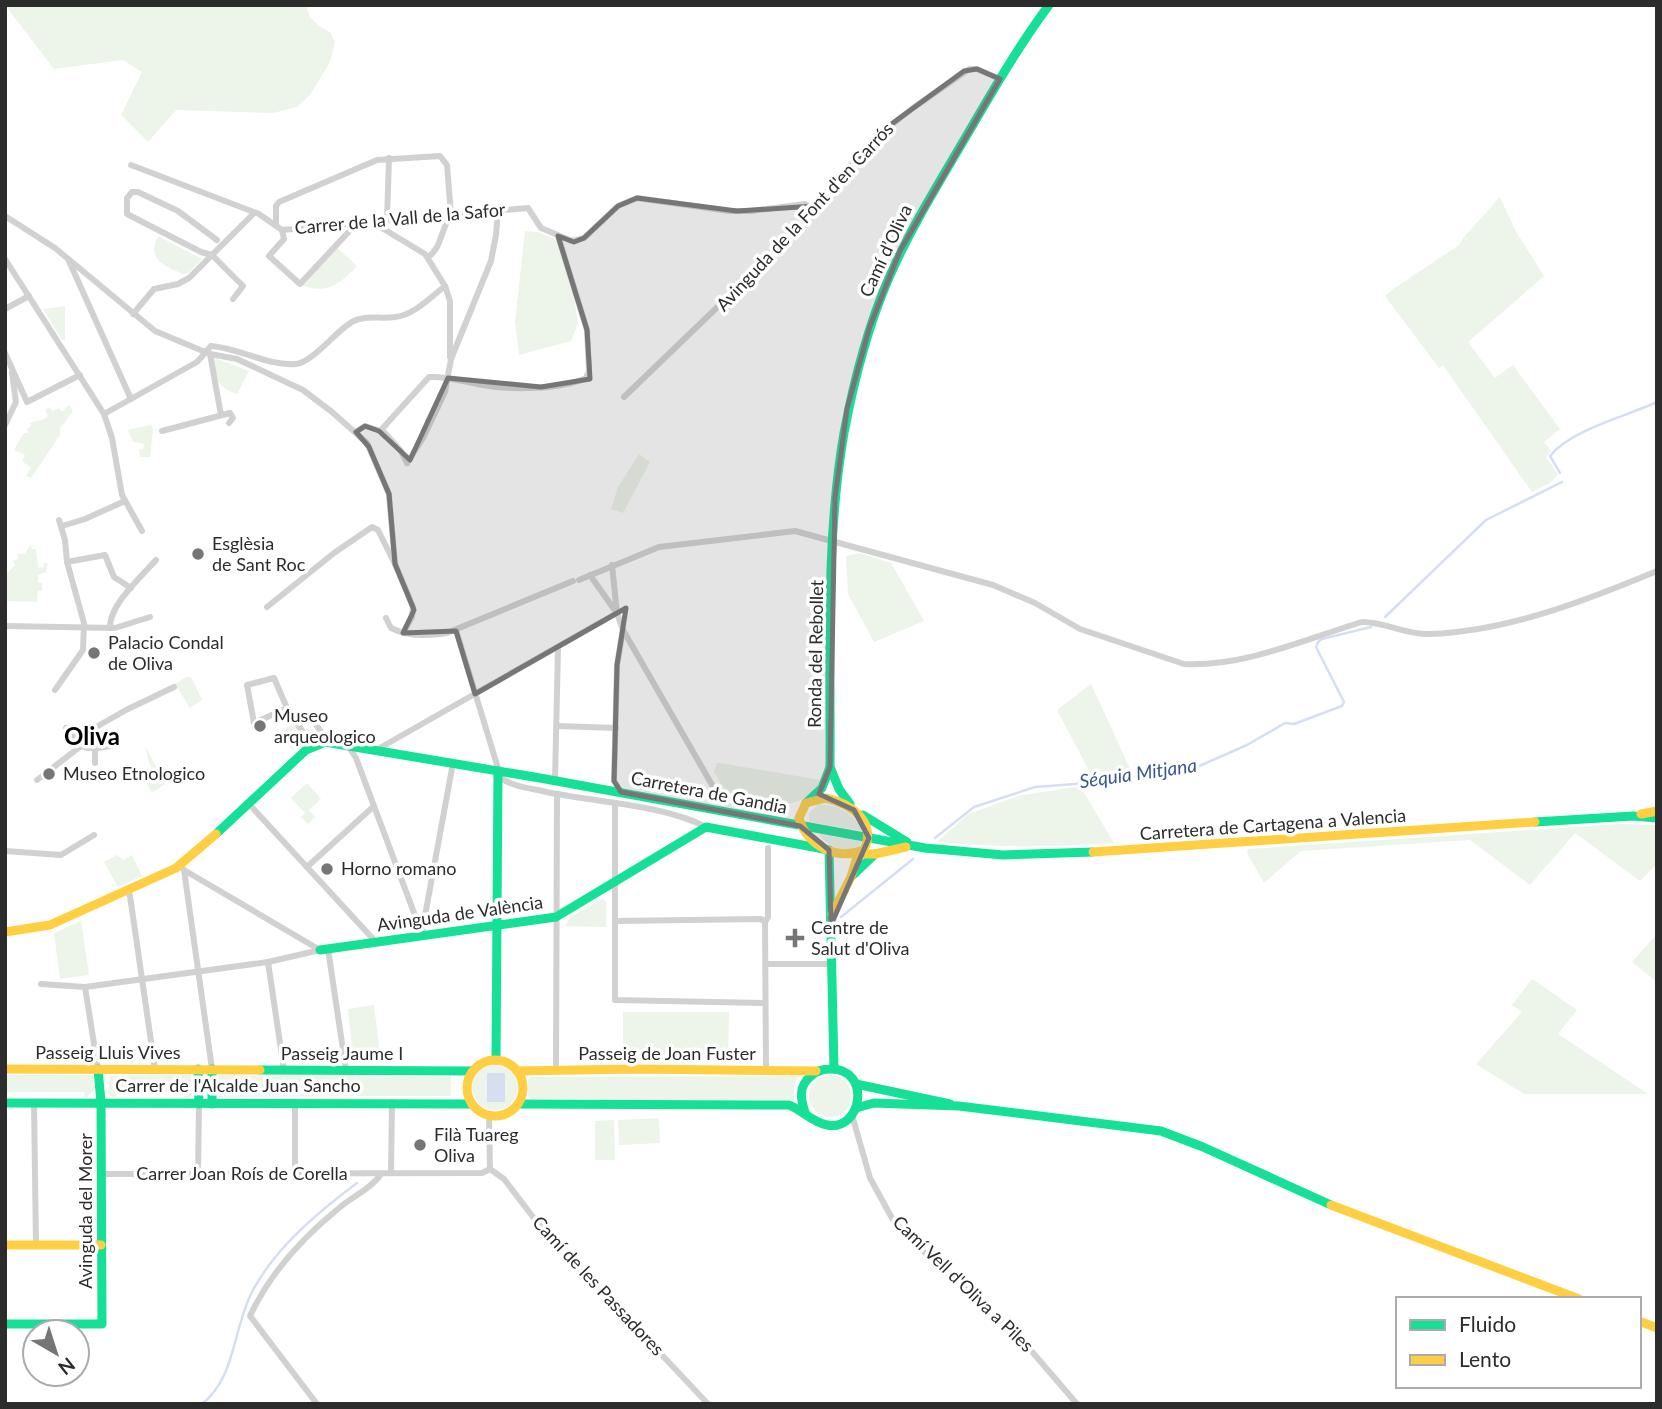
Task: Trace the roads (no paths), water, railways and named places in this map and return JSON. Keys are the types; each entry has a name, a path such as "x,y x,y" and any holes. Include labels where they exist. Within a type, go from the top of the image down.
{"street":[{"name":"Camí d’Oliva","path":"833,541 839,455 847,409 870,326 912,227 1019,46 1049,5"},
{"name":"Avinguda de la Font d'en Carrós","path":"624,397 723,304 886,128 964,71 977,69 1000,79"},
{"path":"356,224 300,284 269,256 284,239 276,209 279,202 370,162 389,158 443,157 447,165 451,215 446,221 436,250 428,257"},
{"path":"387,220 389,158"},
{"name":"Carrer de la Vall de la Safor","path":"131,165 254,212 279,228 356,224 527,208 531,210 541,228 558,236"},
{"path":"217,240 177,211 138,192 132,192 127,198 127,214 212,255 243,286 233,299"},
{"path":"558,236 572,241 584,237 618,206 637,198 729,211 805,204 813,209"},
{"path":"356,432 365,426 381,430 399,448 407,463 423,438 444,392 451,359 488,268 496,235 498,210"},
{"path":"133,314 154,289 185,281 254,212"},
{"path":"5,215 67,258 133,314 163,335 208,353 237,359 303,390 356,432 369,447 388,494 395,564"},
{"path":"392,233 396,219"},
{"path":"376,222 421,250 445,286 450,301 451,359"},
{"path":"381,430 428,378 448,378 490,386 541,387 587,377 587,330 558,236"},
{"path":"67,258 131,399"},
{"path":"5,259 104,414 114,450 119,484 142,531"},
{"path":"104,414 197,362 208,353 211,346 226,347 267,361 295,364 305,360 355,320 408,313 445,286"},
{"path":"5,309 29,296"},
{"path":"5,353 25,400 29,402 80,375"},
{"path":"208,353 221,415"},
{"path":"5,425 16,402 12,371"},
{"path":"162,431 231,414 233,420 229,423"},
{"path":"54,690 83,650 84,620 67,562 60,523 85,520 125,501"},
{"path":"267,607 343,546 372,527 378,530 414,610 403,633"},
{"path":"386,618 391,628 403,633 429,636 456,630 655,549 674,544 785,531 804,533 842,546 993,585 1035,603 1080,629 1184,664 1202,665 1246,658 1362,622 1376,622 1412,634 1430,634 1517,621 1657,571"},
{"name":"Ronda del Rebollet","path":"806,803 820,792 830,767 833,541"},
{"path":"67,562 106,555 114,577 131,588"},
{"path":"110,628 112,613 156,560"},
{"path":"612,565 617,614"},
{"path":"590,575 617,614 623,630 719,797"},
{"path":"378,750 617,614"},
{"path":"5,626 110,628 150,617"},
{"path":"456,630 499,777 496,1060"},
{"path":"621,792 614,781 617,665 623,630"},
{"path":"555,781 558,647"},
{"path":"5,932 45,927 182,868 300,754 312,746 290,710 274,678 247,685 254,723 290,710 313,721 328,743"},
{"path":"81,746 68,729 84,734 174,687"},
{"path":"307,737 318,726"},
{"path":"557,726 616,728"},
{"path":"347,744 356,758 422,934"},
{"name":"Carretera de Gandia","path":"312,746 347,744 453,763 499,777 555,781 915,846"},
{"path":"37,780 81,746 96,747 95,763"},
{"path":"422,934 453,763"},
{"name":"Ronda del Rebollet","path":"830,767 839,789 866,824 869,838"},
{"name":"Carretera de Gandia","path":"499,777 507,783 557,794 682,816 706,827"},
{"path":"556,1070 557,794"},
{"path":"829,850 808,837 800,826 800,814 806,803 819,799 834,799 915,846"},
{"path":"248,803 375,941"},
{"path":"615,804 615,1000 765,1003"},
{"path":"307,867 374,806"},
{"name":"Carretera de Cartagena a Valencia","path":"915,846 969,854 1042,855 1633,816 1657,811"},
{"name":"Carretera de Cartagena a Valencia","path":"1633,816 1657,818"},
{"path":"706,827 840,853 875,854 915,846"},
{"name":"Avinguda de València","path":"324,950 556,917 706,827"},
{"path":"5,851 64,853 94,835"},
{"path":"831,926 834,907 851,877 858,854 866,848 869,838"},
{"path":"766,1069 765,922 768,917 768,848"},
{"path":"829,850 834,1068"},
{"path":"851,877 875,854"},
{"path":"182,868 324,950 346,1070"},
{"path":"182,868 212,1069 212,1104"},
{"path":"128,891 155,1069"},
{"path":"411,908 419,910 427,907"},
{"path":"615,921 761,919 765,922"},
{"path":"41,984 85,987 268,962 324,950"},
{"path":"268,962 284,1070"},
{"path":"766,964 830,964"},
{"path":"85,987 97,1069"},
{"path":"496,1060 506,1062 517,1071 523,1090 518,1104 505,1114 489,1116 471,1104 467,1084 472,1071 485,1061 496,1060"},
{"path":"806,1115 802,1107 801,1090 809,1076 816,1071 834,1068 850,1076 856,1084 858,1092 854,1112"},
{"name":"Passeig Lluis Vives","path":"5,1069 212,1069"},
{"name":"Avinguda del Morer","path":"5,1324 102,1324 101,1102 97,1069"},
{"path":"198,1069 198,1173"},
{"name":"Passeig Jaume I","path":"212,1069 472,1071"},
{"name":"Passeig de Joan Fuster","path":"517,1071 816,1071"},
{"path":"856,1084 959,1106"},
{"path":"34,1102 36,1245"},
{"path":"295,1102 295,1173"},
{"path":"391,1173 392,1102"},
{"path":"518,1104 789,1105 820,1124 829,1126 845,1121 854,1112 874,1102 959,1106 1168,1133 1349,1213 1574,1297"},
{"name":"Carrer de l'Alcalde Juan Sancho","path":"5,1103 471,1104"},
{"name":"Camí Vell d'Oliva a Piles","path":"854,1112 870,1178 894,1220 922,1250 1022,1340 1077,1404"},
{"path":"489,1116 490,1169"},
{"name":"Carrer Joan Roís de Corella","path":"102,1174 482,1173 490,1169"},
{"name":"Camí de les Passadores","path":"490,1169 504,1179 536,1221 708,1404"},
{"path":"317,1404 250,1316 264,1288 290,1254 336,1210 382,1174"},
{"path":"5,1245 101,1245"}],"water":[{"path":"487,1073 505,1073 505,1102 487,1102"}],"waterway":[{"name":"Séquia Mitjana","path":"1560,473 1550,456 1559,447 1600,424 1657,402"},
{"name":"Séquia Mitjana","path":"1385,617 1486,520 1562,482"},
{"name":"Séquia Mitjana","path":"935,838 974,807 1035,787 1128,778 1161,768 1197,767 1247,745 1285,723 1294,724 1342,706 1344,702 1316,647 1322,639 1371,627"},
{"name":"Séquia Mitjana","path":"841,917 913,859"},
{"path":"202,1404 213,1393 228,1366 246,1306 273,1260 298,1232 357,1183"}],"place":[{"name":"Esglèsia de Sant Roc","path":"198,554"},
{"name":"Palacio Condal de Oliva","path":"94,653"},
{"name":"Museo arqueologico","path":"260,726"},
{"name":"Museo Etnologico","path":"49,774"},
{"name":"Horno romano","path":"327,869"},
{"name":"Centre de Salut d'Oliva","path":"795,938"},
{"name":"Filà Tuareg Oliva","path":"420,1145"}],"district":[{"name":"Oliva","path":"92,737"}]}
